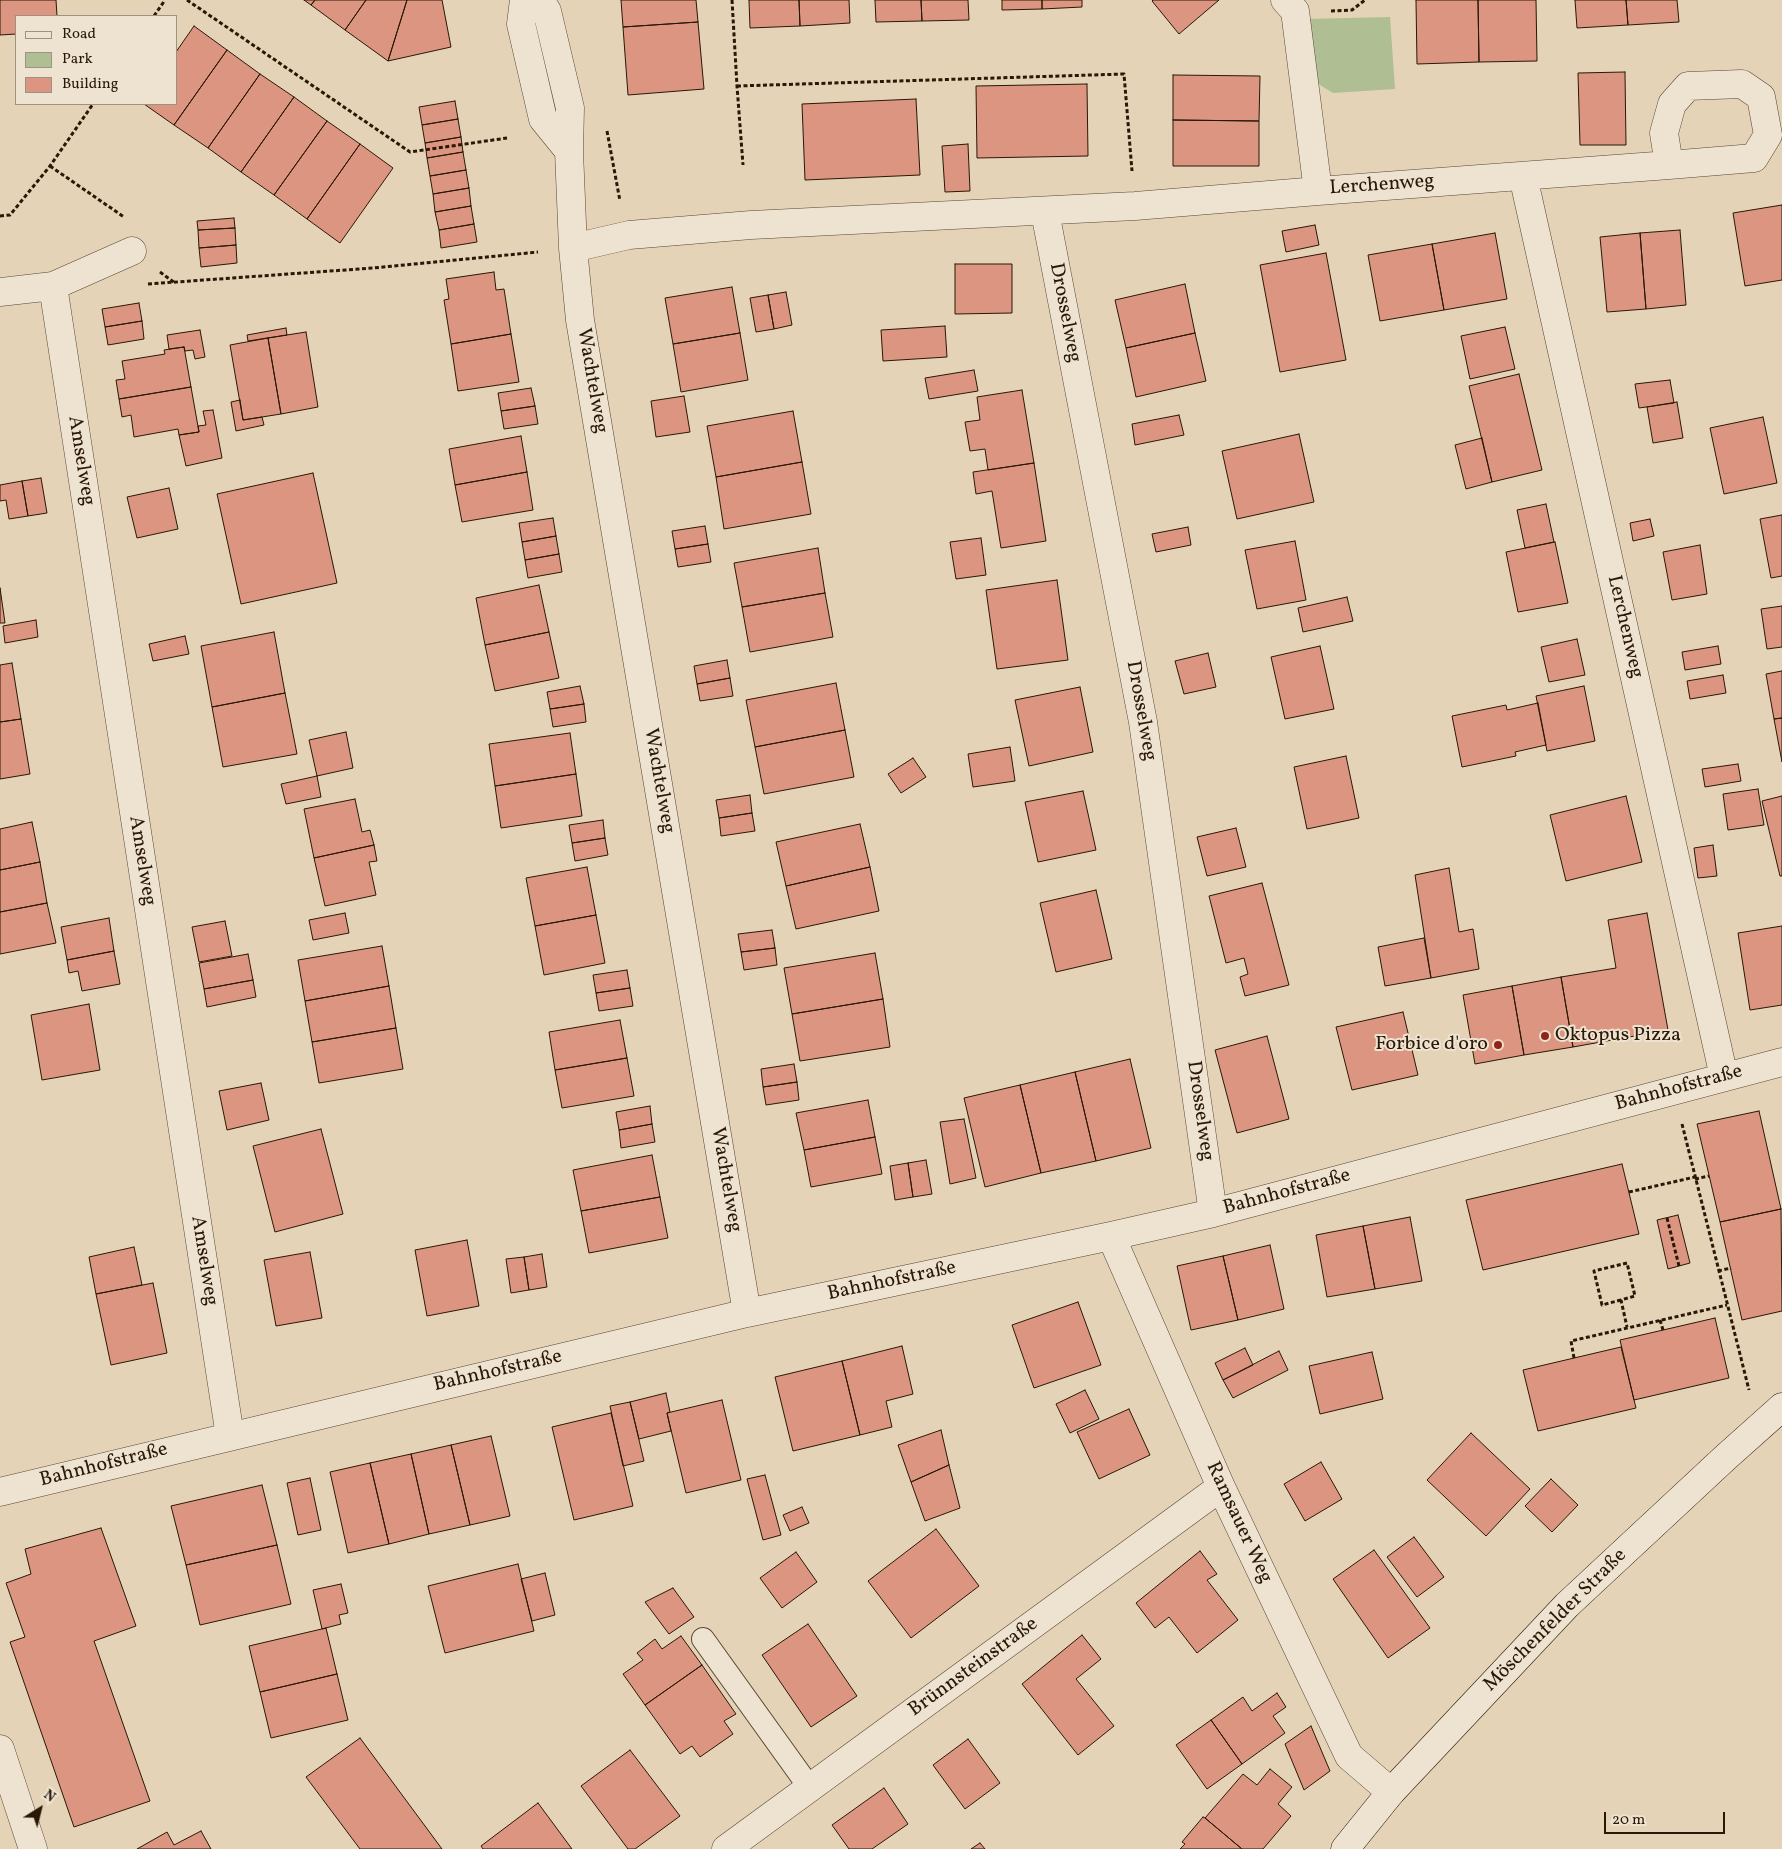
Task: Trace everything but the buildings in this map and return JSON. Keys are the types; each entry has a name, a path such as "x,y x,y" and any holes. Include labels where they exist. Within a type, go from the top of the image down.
{"street":[{"path":"524,0 520,24 543,119 570,151"},
{"name":"Wachtelweg","path":"540,0 547,11 570,108 572,248 580,320 748,1313"},
{"name":"Lerchenweg","path":"1285,0 1295,11 1318,191 1669,165"},
{"name":"Lerchenweg","path":"1523,176 1724,1077"},
{"path":"572,248 629,235 751,225 1045,212 1318,191"},
{"name":"Drosselweg","path":"1045,212 1143,722 1213,1213"},
{"path":"0,292 53,286 132,251"},
{"name":"Amselweg","path":"53,286 230,1436"},
{"name":"Bahnhofstraße","path":"0,1492 748,1313 1213,1213 1724,1077 1781,1068"},
{"name":"Ramsauer Weg","path":"1111,1236 1221,1487 1349,1756 1391,1792"},
{"name":"Möschenfelder Straße","path":"1345,1849 1391,1792 1567,1605 1782,1407"},
{"name":"Brünnsteinstraße","path":"726,1849 1221,1487"},
{"path":"0,1749 33,1849"}],"lane":[{"path":"703,1639 810,1788"}],"path":[{"path":"155,15 165,0"},
{"path":"188,0 410,152 507,138"},
{"path":"732,0 743,166"},
{"path":"737,86 1124,74 1135,206"},
{"path":"0,216 10,215 50,166 92,105"},
{"path":"146,284 373,268 572,248"},
{"path":"1681,1122 1750,1394"},
{"path":"1629,1192 1709,1176"},
{"path":"1667,1218 1679,1266"},
{"path":"1627,1263 1635,1296 1621,1300 1602,1305 1594,1270 1627,1263"},
{"path":"1718,1271 1731,1268"},
{"path":"1621,1300 1628,1328"},
{"path":"1574,1358 1571,1341 1727,1305"},
{"path":"1660,1320 1663,1330"}],"green space":[{"path":"1390,17 1395,89 1333,93 1315,82 1306,19"}],"place":[{"name":"Oktopus Pizza","path":"1545,1036"},
{"name":"Forbice d'oro","path":"1498,1045"}]}
